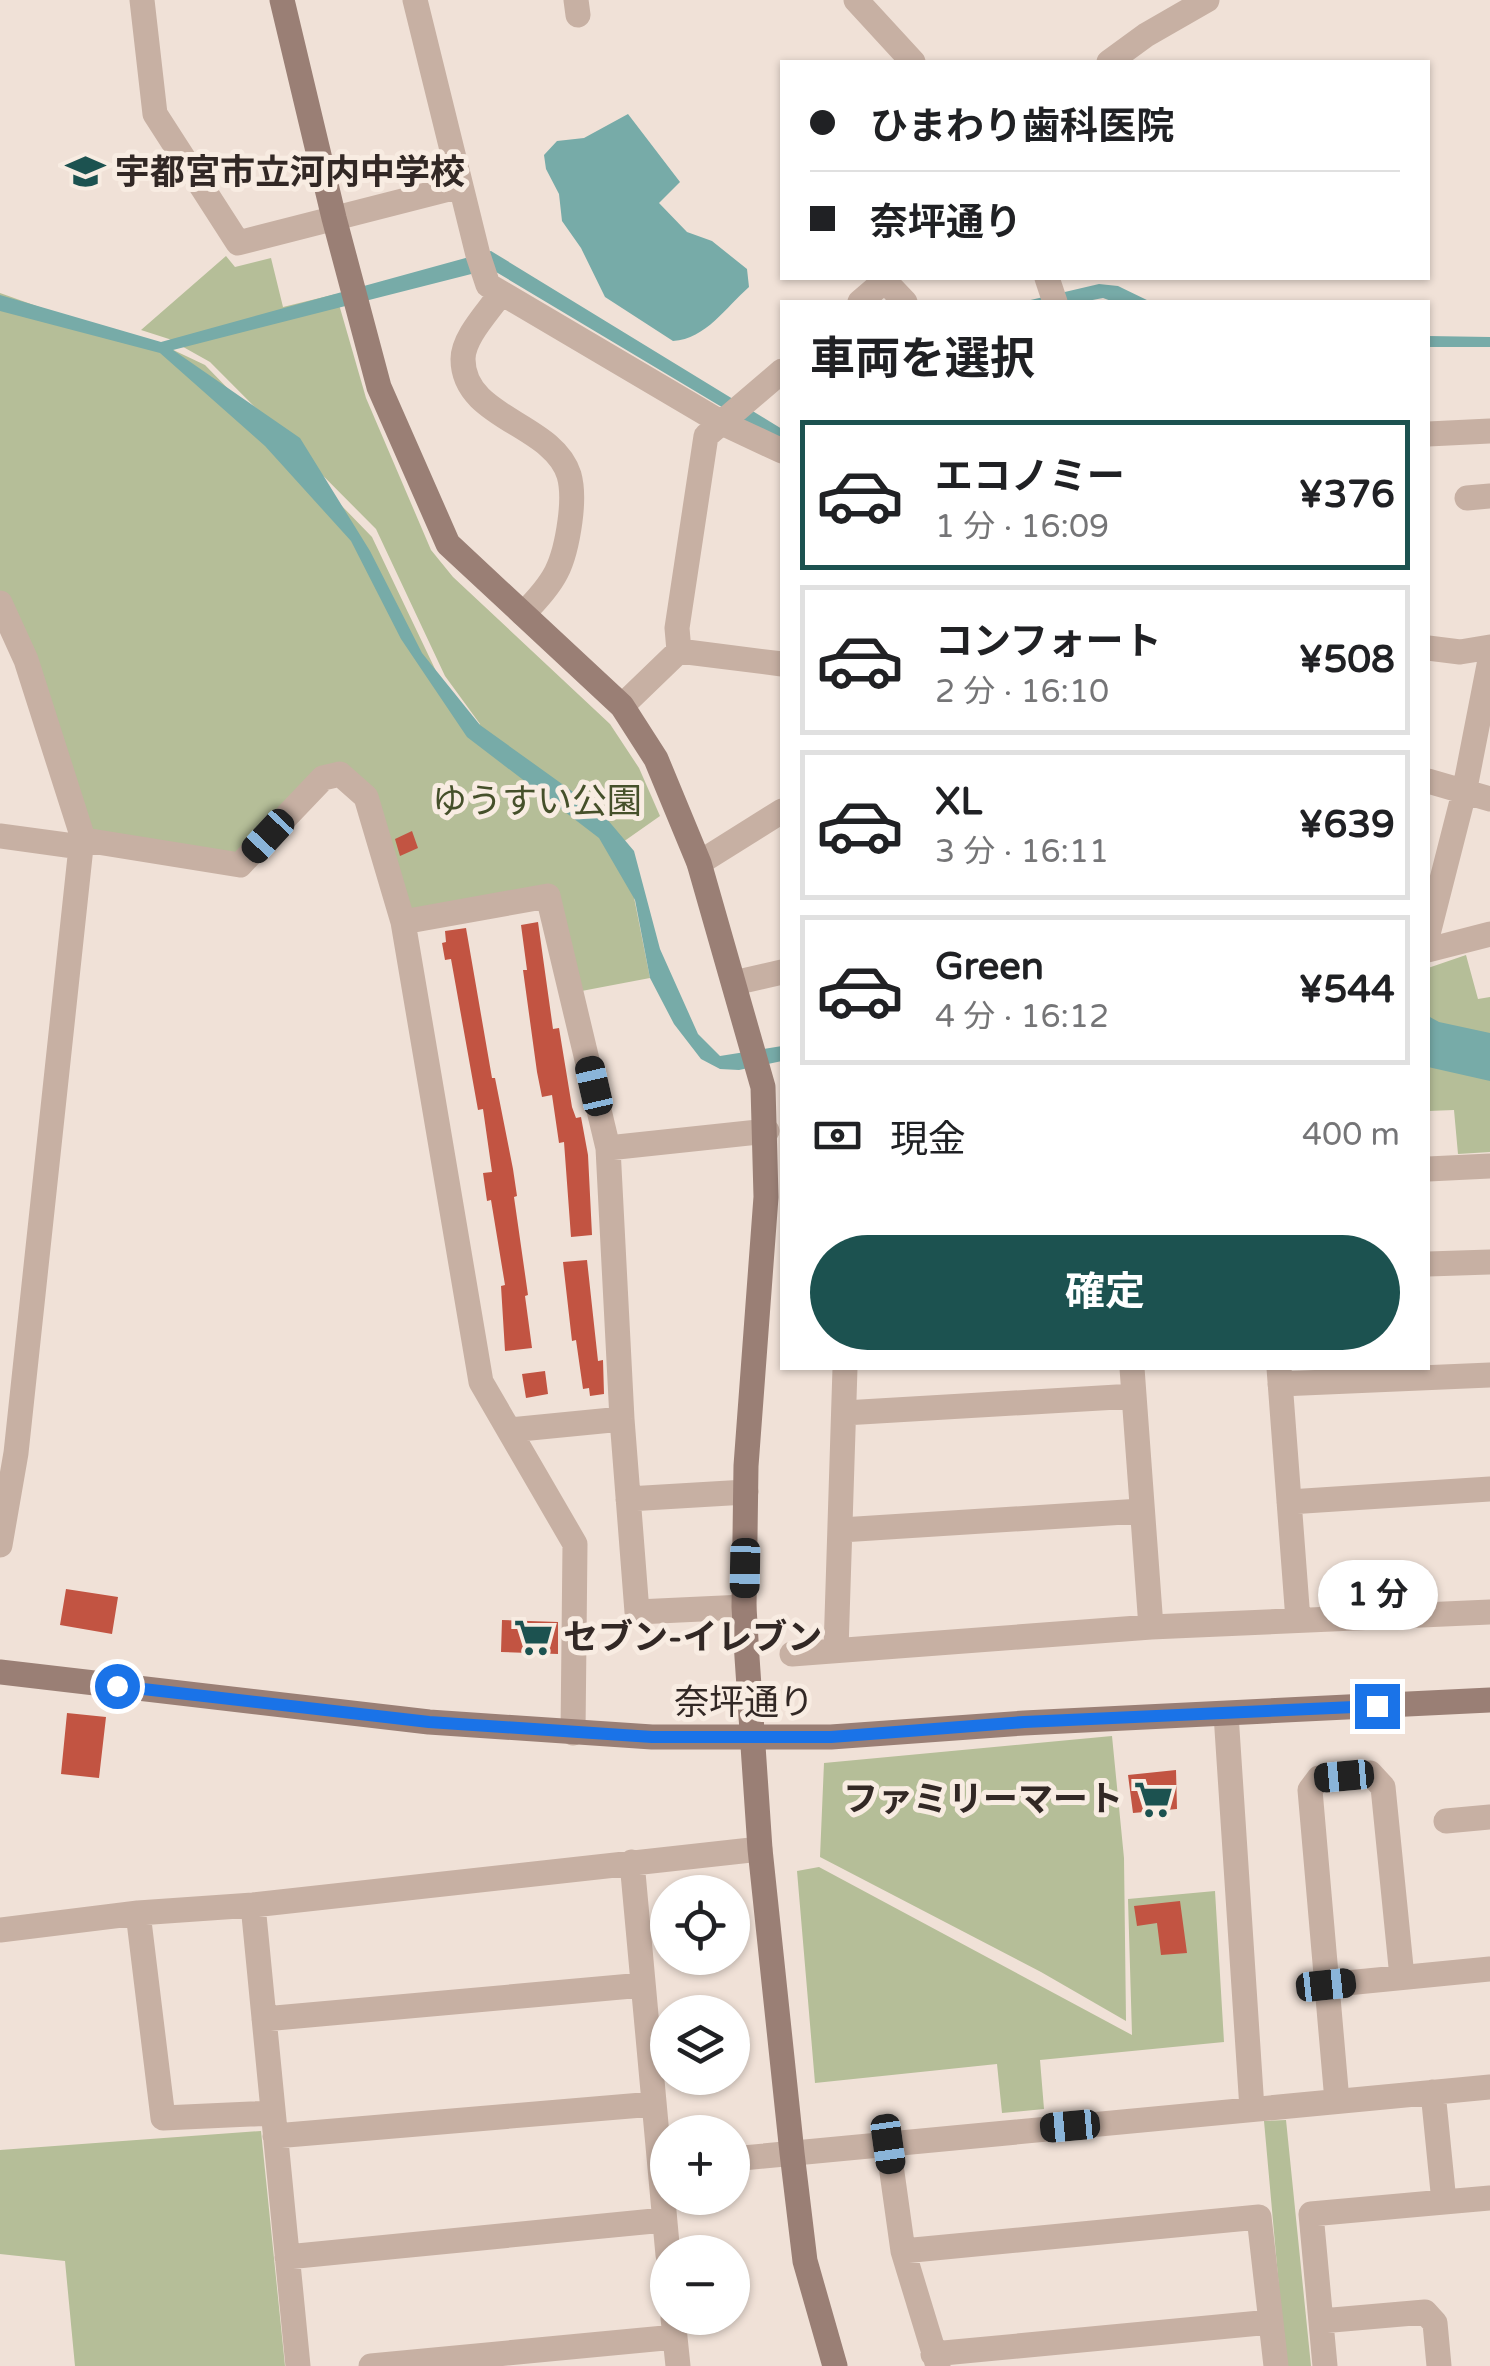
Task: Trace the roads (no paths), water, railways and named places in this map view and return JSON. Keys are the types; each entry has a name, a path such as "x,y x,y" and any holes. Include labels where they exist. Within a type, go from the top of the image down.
{"street":[{"path":"142,0 155,114 238,243 461,186"},
{"path":"282,0 379,387 448,544 622,706 656,759 700,863 764,1087 774,1197 746,1492 744,1607 760,1849 792,2153 805,2261 834,2366"},
{"path":"415,0 488,285 733,414 780,449"},
{"path":"856,0 911,60"},
{"path":"1112,60 1207,0"},
{"path":"862,300 886,280"},
{"path":"888,280 903,300"},
{"path":"501,293 464,348 469,383 484,401 552,449 569,473 572,504 566,554 553,584 524,614"},
{"path":"679,652 677,628 706,436 780,372"},
{"path":"1430,434 1490,432"},
{"path":"0,604 26,660 82,832 18,1433 0,1545"},
{"path":"1430,648 1460,652 1490,647"},
{"path":"679,652 780,664"},
{"path":"622,706 679,652"},
{"path":"1430,926 1464,793 1490,660"},
{"path":"0,836 80,846 91,841 240,865 323,778 340,774 366,797 403,922 481,1382 575,1544 573,1733"},
{"path":"1430,782 1490,799"},
{"path":"700,863 780,811"},
{"path":"403,922 548,896 608,1148 637,1612 744,1607"},
{"path":"1430,949 1490,934"},
{"path":"734,982 780,972"},
{"path":"608,1148 767,1131"},
{"path":"1430,1170 1490,1166"},
{"path":"1430,1264 1490,1262"},
{"path":"836,1650 845,1370"},
{"path":"1132,1370 1140,1512 1152,1627"},
{"path":"1298,1620 1280,1376 1490,1374"},
{"path":"844,1413 1134,1396"},
{"path":"510,1430 622,1419"},
{"path":"1289,1502 1490,1488"},
{"path":"628,1499 746,1492"},
{"path":"841,1530 1140,1512"},
{"path":"792,1654 1152,1627 1490,1612"},
{"name":"奈坪通り","path":"0,1672 429,1722 573,1733 752,1738 831,1737 1024,1722 1490,1700"},
{"path":"1226,1714 1252,2109"},
{"path":"1338,2101 1310,1790 1318,1778 1370,1774 1383,1787 1402,1976"},
{"path":"1446,1821 1490,1817"},
{"path":"0,1930 760,1849"},
{"path":"632,1862 656,2115"},
{"path":"252,1905 298,2366"},
{"path":"138,1913 162,2118 274,2124 654,2104"},
{"path":"1326,1985 1490,1969"},
{"path":"264,2019 644,1984"},
{"path":"750,2157 1490,2087"},
{"path":"1433,2092 1444,2202"},
{"path":"888,2144 904,2251 936,2360 1271,2322"},
{"path":"1326,2366 1311,2214 1490,2198"},
{"path":"664,2215 666,2235"},
{"path":"904,2251 1259,2217 1276,2366"},
{"path":"287,2257 664,2220"},
{"path":"1321,2321 1425,2312 1435,2324 1440,2366"},
{"path":"372,2366 650,2330"},
{"path":"675,2335 678,2366"}],"water":[{"path":"628,114 680,182 659,203 687,232 712,241 747,269 749,287 715,321 685,339 673,341 605,297 581,248 562,221 559,194 546,169 544,155 557,141 584,138"},
{"path":"491,251 780,428 780,442 491,269 173,350 300,438 370,551 422,653 480,725 601,812 634,851 660,949 698,1034 720,1056 780,1046 780,1061 739,1070 720,1069 701,1059 674,1024 650,978 635,900 599,838 467,737 401,639 351,541 265,446 160,353 0,311 0,295 161,342"},
{"path":"1099,284 1118,286 1147,300 1103,298 1031,300"},
{"path":"1430,336 1490,337 1490,347 1430,347"},
{"path":"1430,1017 1490,1033 1490,1081 1430,1067"}],"place":[{"name":"宇都宮市立河内中学校","path":"85,172"},
{"name":"セブン-イレブン","path":"533,1637"},
{"name":"ファミリーマート","path":"1153,1799"}],"park label":[{"name":"ゆうすい公園","path":"537,801"}]}
